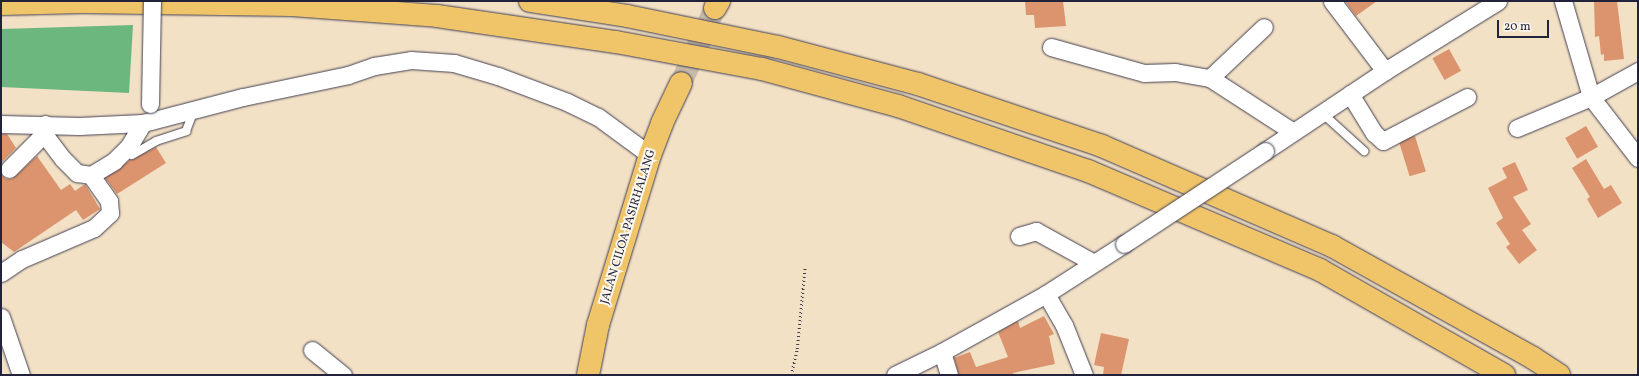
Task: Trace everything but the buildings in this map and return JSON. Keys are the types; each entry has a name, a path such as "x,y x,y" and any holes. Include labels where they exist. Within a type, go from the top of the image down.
{"main road":[{"path":"530,1 627,16 778,47 918,84 1102,146 1332,246 1533,358 1559,375"},
{"path":"1,4 82,2 292,6 437,16 616,42 762,69 898,106 1088,171 1320,270 1504,375"},
{"name":"JALAN CILOA PASIRHALANG","path":"588,375 598,325 650,155 662,123 681,83"}],"street":[{"path":"44,129 77,173 91,175 114,161 130,146 148,115 152,1"},
{"path":"1332,1 1385,71"},
{"path":"894,375 942,352 1046,294 1385,71 1498,1"},
{"path":"1563,1 1591,96 1638,158"},
{"path":"1210,78 1264,27"},
{"path":"1051,47 1144,73 1175,72 1210,78 1293,132"},
{"path":"1,124 44,129 79,126 194,109 348,75 374,66 411,60 454,62 498,76 567,102 598,117 650,155"},
{"path":"1517,128 1591,96 1638,71"},
{"path":"1350,94 1374,133 1383,141 1467,97"},
{"path":"10,169 44,129"},
{"path":"1,273 22,260 94,228 110,214 109,201 91,175"},
{"path":"1019,236 1036,231 1094,263"},
{"path":"1046,294 1064,325 1084,375"},
{"path":"1,317 21,375"},
{"path":"312,350 343,375"},
{"path":"942,352 949,375"}],"lane":[{"path":"132,155 156,141 186,131 194,109"},
{"path":"1322,113 1364,151"}],"path":[{"path":"791,375 797,349 805,266"}],"green space":[{"path":"133,25 129,93 1,87 1,29"}],"tunnel":[{"path":"681,83 715,8"}]}
